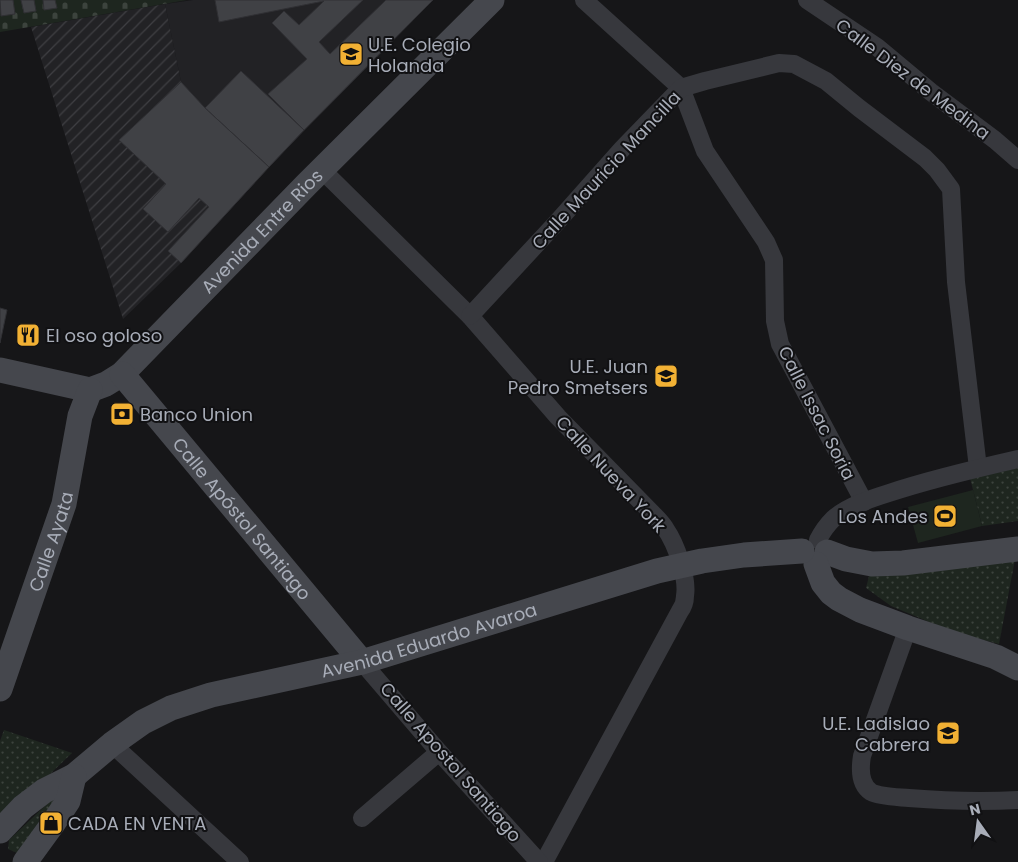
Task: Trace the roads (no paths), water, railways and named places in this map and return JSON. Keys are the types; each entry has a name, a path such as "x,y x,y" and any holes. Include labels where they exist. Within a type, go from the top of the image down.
{"street":[{"name":"Avenida Entre Rios","path":"90,390 106,384 122,374 492,0"},
{"name":"Calle Issac Soria","path":"584,0 681,88 705,151 766,242 774,260 774,321 780,344 864,502"},
{"name":"Calle Diez de Medina","path":"807,0 877,47 1018,160"},
{"name":"Calle Mauricio Mancilla","path":"470,316 622,149 681,88 779,63 794,64 826,81 926,158 951,190 956,282 978,468"},
{"name":"Calle Nueva York","path":"322,170 470,316 558,417 652,513 665,528 682,565 686,587 680,612 544,862"},
{"path":"0,370 90,390"},
{"name":"Calle Apóstol Santiago","path":"122,374 362,662"},
{"name":"Calle Ayata","path":"0,689 64,504 80,416 90,390"},
{"path":"1018,459 914,485 864,502 834,518 823,531 816,552 824,583 839,599 860,610 908,628 996,656 1018,668"},
{"name":"Avenida Eduardo Avaroa","path":"0,830 23,807 44,791 74,776 112,744 143,722 171,708 211,695 362,662 640,576 682,565 744,555 816,552 872,564 903,563 1018,549"},
{"path":"908,628 862,756 860,768 865,786 872,792 901,797 954,801 1018,800"},
{"name":"Calle Apostol Santiago","path":"362,662 439,752 540,862"},
{"path":"112,744 240,862"},
{"path":"362,818 439,752"},
{"path":"26,862 68,801 74,776"}],"place":[{"name":"U.E. Colegio Holanda","path":"351,54"},
{"name":"El oso goloso","path":"28,335"},
{"name":"U.E. Juan Pedro Smetsers","path":"666,376"},
{"name":"Banco Union","path":"122,414"},
{"name":"Los Andes","path":"945,516"},
{"name":"U.E. Ladislao Cabrera","path":"948,733"},
{"name":"CADA EN VENTA","path":"51,823"}]}
